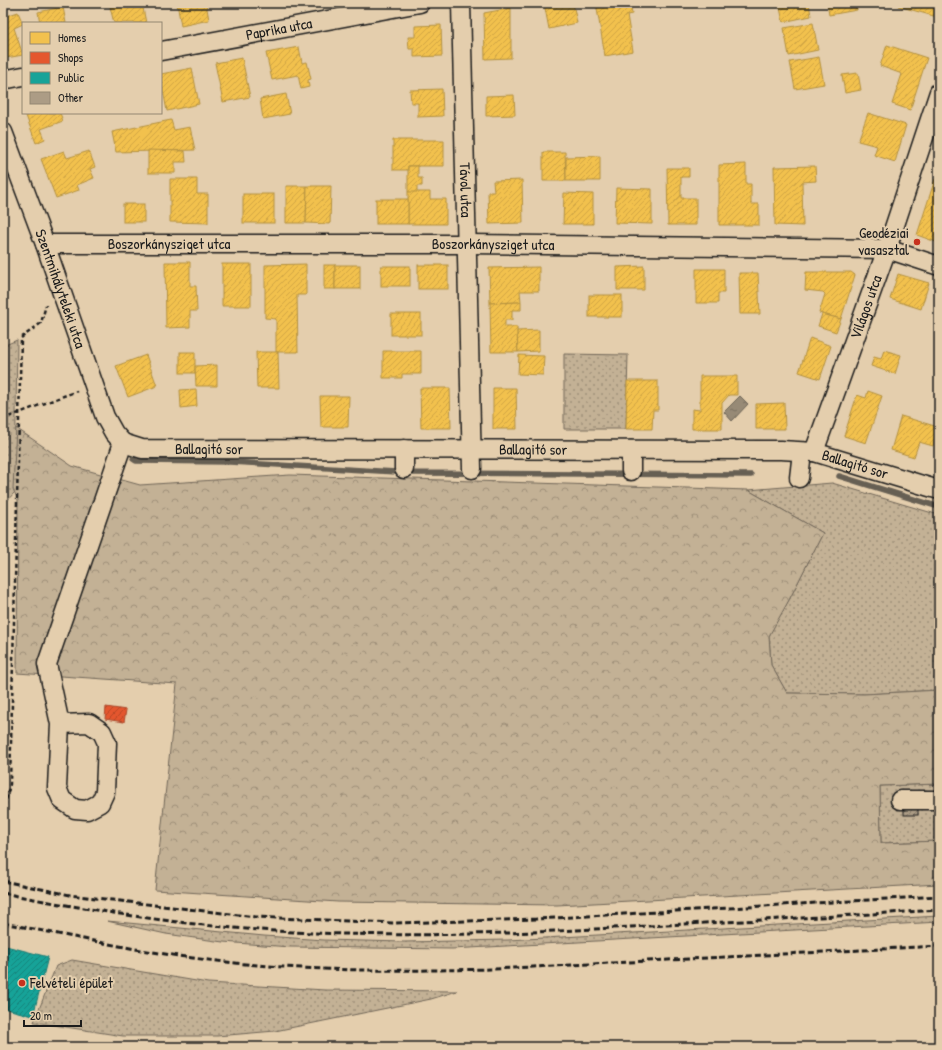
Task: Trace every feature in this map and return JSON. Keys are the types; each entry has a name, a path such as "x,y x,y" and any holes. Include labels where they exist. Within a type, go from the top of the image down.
{"street":[{"name":"Paprika utca","path":"162,51 420,3"},
{"name":"Távol utca","path":"461,3 468,244 472,469"},
{"path":"3,80 22,76"},
{"name":"Világos utca","path":"799,478 887,249 939,92"},
{"name":"Szentmihályteleki utca","path":"3,132 45,244 104,417 114,433 123,443"},
{"name":"Boszorkánysziget utca","path":"45,244 468,244 887,249 939,266"},
{"path":"60,724 89,723 102,732 107,743 105,792 100,803 87,810 75,809 62,800 57,788 60,724 47,664 123,443"},
{"name":"Ballagitó sor","path":"123,443 142,449 229,454 404,449 781,450 808,452 939,490"},
{"path":"404,449 404,469"},
{"path":"631,450 631,471"},
{"path":"900,800 939,800"}],"path":[{"path":"3,813 10,784 22,338 40,323 47,303"},
{"path":"3,419 93,385"}],"green space":[{"path":"17,340 15,492 3,505 3,346"},
{"path":"564,354 628,355 626,429 564,429"},
{"path":"16,428 72,466 140,485 290,475 748,490 823,533 769,636 771,665 787,693 864,694 939,690 939,784 880,786 881,843 939,841 939,884 557,905 338,902 155,890 177,684 17,673 18,500 13,489"},
{"path":"832,483 939,515 939,690 864,694 787,693 771,665 769,635 789,600 823,533 748,490"},
{"path":"939,784 939,841 881,843 880,786"},
{"path":"939,916 939,922 452,949 290,947 223,942 166,934 107,921 264,936 324,940 404,942 508,940"},
{"path":"72,960 208,983 325,990 457,991 431,999 275,1031 217,1036 123,1036 34,1022 56,966"}],"water":[{"path":"740,396 748,404 732,421 724,412"}],"building: Homes":[{"path":"128,3 142,3 146,22 114,22 110,7"},
{"path":"177,3 206,3 209,20 181,26"},
{"path":"544,3 573,3 577,23 549,29"},
{"path":"596,3 630,3 632,14 627,15 633,51 605,56"},
{"path":"779,3 809,3 811,16 783,22"},
{"path":"827,3 856,3 857,10 829,15"},
{"path":"899,3 939,3 939,11 937,17 898,6"},
{"path":"63,7 66,22 40,22 38,12"},
{"path":"511,8 511,58 485,59 484,13"},
{"path":"18,12 22,24 14,28 22,55 6,58 3,50 3,17"},
{"path":"813,23 818,50 789,56 784,28"},
{"path":"441,25 442,56 414,57 414,49 409,49 408,37 415,37 415,26"},
{"path":"887,45 927,58 910,110 892,104 902,74 880,66"},
{"path":"299,47 302,63 307,62 311,79 308,80 309,87 301,89 298,75 272,80 266,53"},
{"path":"819,57 824,84 795,89 790,62"},
{"path":"242,58 250,97 223,102 215,63"},
{"path":"192,68 199,104 167,111 162,85 162,74"},
{"path":"858,73 861,90 845,93 842,75"},
{"path":"442,89 443,116 418,117 418,103 411,103 410,90"},
{"path":"286,94 290,114 263,119 260,99"},
{"path":"514,95 515,115 486,116 486,96"},
{"path":"868,113 906,125 895,162 874,155 877,146 858,141"},
{"path":"25,114 60,114 63,121 41,129 45,139 36,143"},
{"path":"171,120 174,130 190,127 195,150 116,152 112,132"},
{"path":"393,140 444,140 444,166 408,166 408,170 393,170"},
{"path":"148,150 185,151 186,162 175,162 175,173 148,173"},
{"path":"64,151 67,158 89,151 95,167 90,169 94,178 77,185 79,190 56,198 41,159"},
{"path":"543,152 565,152 566,181 543,181"},
{"path":"600,156 600,181 566,181 566,157"},
{"path":"746,164 746,184 751,184 751,204 759,204 759,225 719,225 719,165"},
{"path":"408,166 418,166 418,178 422,178 422,186 417,186 417,193 408,192"},
{"path":"815,166 816,181 802,182 803,226 775,225 774,167"},
{"path":"667,168 689,168 689,177 681,177 681,198 696,198 696,225 668,225"},
{"path":"170,179 197,179 197,194 208,194 208,223 170,222"},
{"path":"935,179 939,180 939,234 936,242 917,235"},
{"path":"522,180 523,223 489,224 488,192 494,192 493,181"},
{"path":"286,186 307,186 306,223 286,223"},
{"path":"307,186 331,186 330,224 306,223"},
{"path":"616,188 652,189 652,224 615,223"},
{"path":"408,192 430,192 430,199 446,199 446,224 408,224"},
{"path":"564,193 593,194 593,224 563,224"},
{"path":"243,194 274,194 274,223 243,223"},
{"path":"376,199 408,199 408,224 376,224"},
{"path":"123,204 144,204 144,222 123,222"},
{"path":"165,262 190,262 190,286 196,286 197,311 190,311 190,327 166,328"},
{"path":"222,264 251,264 251,306 222,306"},
{"path":"306,264 306,295 297,295 298,352 276,352 276,319 265,318 265,265"},
{"path":"324,265 335,265 335,289 324,289"},
{"path":"335,265 360,265 360,289 335,289"},
{"path":"418,265 448,265 448,289 418,289"},
{"path":"381,266 410,266 410,286 381,286"},
{"path":"644,266 644,290 617,290 617,267"},
{"path":"539,267 539,291 520,291 521,302 490,303 489,268"},
{"path":"696,269 724,269 724,293 718,293 718,303 696,303"},
{"path":"806,272 851,272 855,275 841,319 819,313 825,294 823,292 805,290"},
{"path":"739,273 758,273 760,314 740,314"},
{"path":"898,274 929,283 921,309 890,299"},
{"path":"589,295 622,295 622,317 589,317"},
{"path":"521,302 521,310 512,310 512,320 505,320 505,327 517,327 518,352 491,352 490,303"},
{"path":"391,314 421,314 421,335 391,335"},
{"path":"822,314 841,319 836,332 818,326"},
{"path":"539,330 539,351 518,352 517,331"},
{"path":"810,338 831,346 820,379 799,372"},
{"path":"884,350 901,355 895,374 871,366 874,357 881,359"},
{"path":"383,351 421,351 421,374 402,374 402,378 383,378"},
{"path":"180,352 195,352 195,373 180,373"},
{"path":"256,352 278,352 279,388 257,388"},
{"path":"146,355 157,386 128,397 116,366"},
{"path":"519,355 544,356 543,375 518,374"},
{"path":"217,365 217,386 196,386 195,366"},
{"path":"700,376 737,376 737,395 729,395 722,403 722,429 692,429 692,409 700,410"},
{"path":"627,381 658,381 658,410 653,410 652,429 626,429"},
{"path":"420,388 450,388 451,428 421,428"},
{"path":"493,388 516,388 517,429 493,429"},
{"path":"196,389 197,406 181,408 180,390"},
{"path":"868,391 882,396 866,443 844,436 857,395 866,398"},
{"path":"320,396 349,396 348,427 321,427"},
{"path":"784,403 785,429 756,429 756,404"},
{"path":"901,416 938,427 933,446 919,442 914,457 891,450"}],"building: Shops":[{"path":"106,707 126,710 124,722 105,719"}],"building: Public":[{"name":"Felvételi épület","path":"6,946 48,957 33,1016 3,1008 3,956"}],"building: Other":[{"path":"904,806 918,806 918,815 904,815"}],"waterway":[{"path":"133,459 136,461 230,462 413,473 751,475"},
{"path":"839,476 939,507"}],"railway":[{"path":"3,881 70,895 256,917 393,923 536,919 939,896"},
{"path":"3,893 99,911 196,924 308,933 405,935 550,931 939,910"},
{"path":"3,923 183,957 280,967 351,970 494,969 939,946"}],"place":[{"name":"Geodéziai vasasztal","path":"917,242"},
{"name":"Felvételi épület","path":"22,983"}]}
